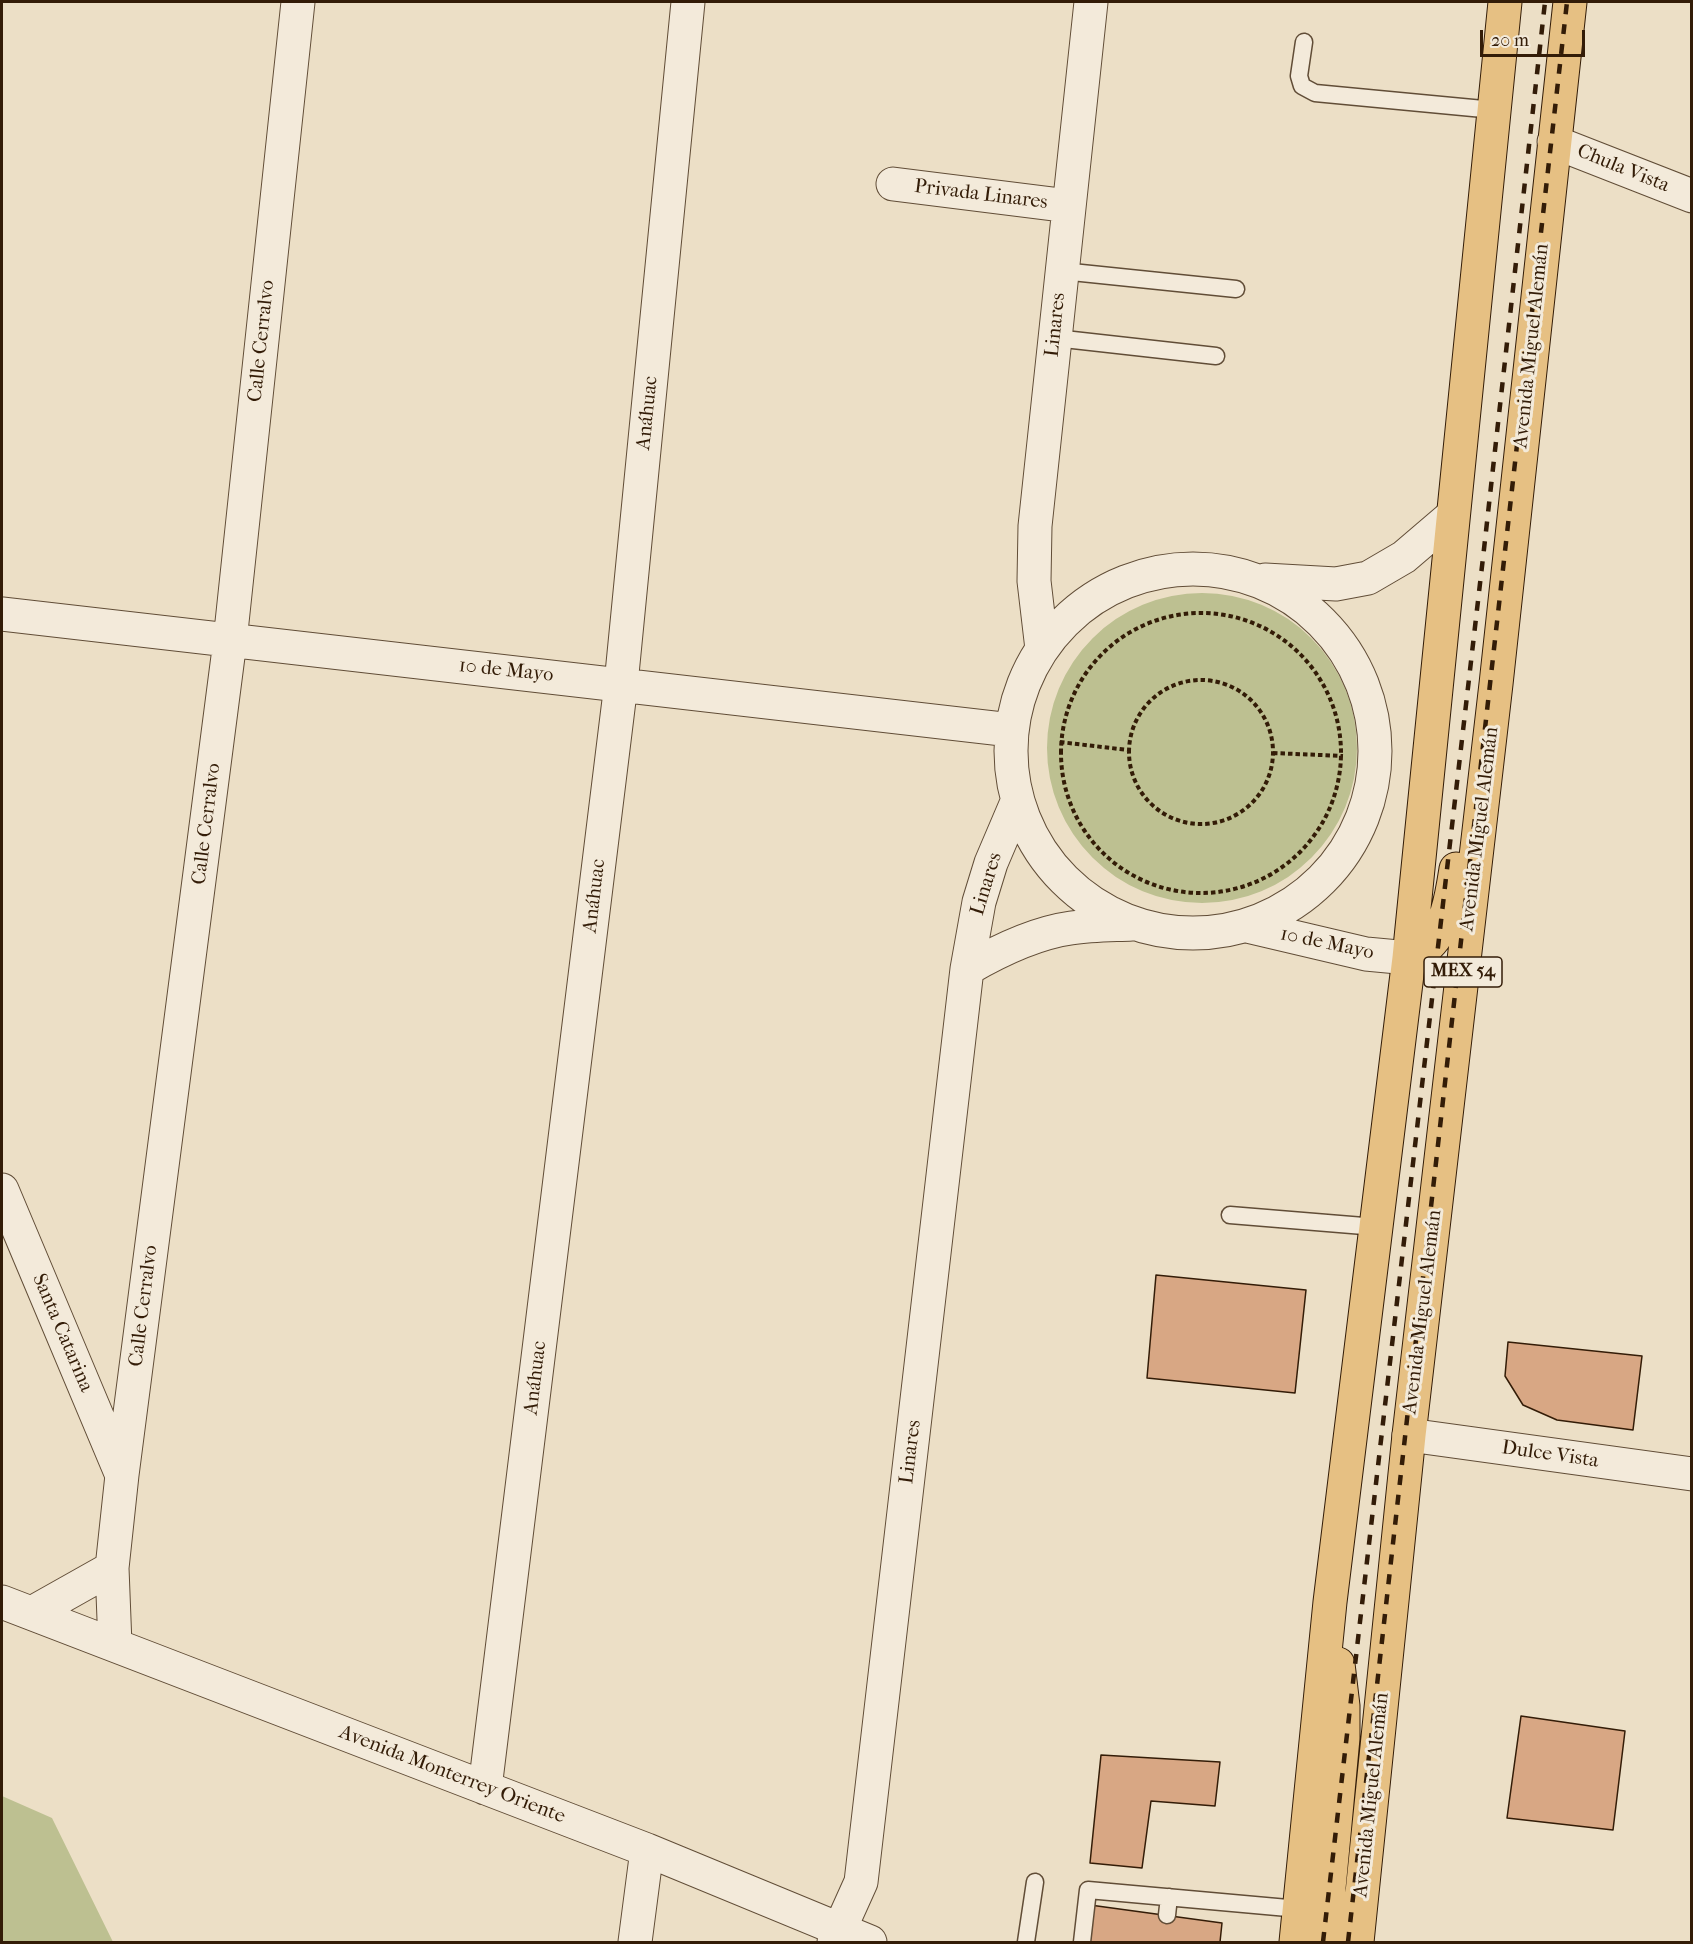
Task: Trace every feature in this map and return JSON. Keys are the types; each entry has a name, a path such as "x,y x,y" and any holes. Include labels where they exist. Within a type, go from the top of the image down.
{"highway":[{"name":"MEX 54","path":"1296,1942 1330,1602 1408,958 1505,2"},
{"name":"Avenida Miguel Alemán","path":"1357,1942 1409,1435 1496,684 1570,2"},
{"path":"1408,958 1425,949 1437,935 1453,893 1475,740 1496,684"},
{"path":"1330,1602 1342,1697 1343,1738 1329,1888 1330,1942"}],"street":[{"name":"Calle Cerralvo","path":"115,1645 112,1568 122,1476 230,641 298,2"},
{"name":"Anáhuac","path":"485,1788 621,684 688,2"},
{"name":"Linares","path":"1042,649 1034,581 1035,526 1091,2"},
{"name":"Chula Vista","path":"1554,142 1692,196"},
{"name":"Privada Linares","path":"893,184 1069,206"},
{"name":"10 de Mayo","path":"1262,580 1310,609 1347,651 1370,702 1376,758 1365,813 1338,862 1298,901 1247,926 1189,934 1132,924 1082,897 1041,854 1017,802 1011,766 1011,730 1022,687 1042,649 1084,603 1140,575 1201,567 1262,580 1336,584 1368,578 1404,557 1452,516"},
{"name":"10 de Mayo","path":"2,614 1011,730"},
{"name":"Linares","path":"837,1936 861,1882 967,969 982,892 991,863 1017,802"},
{"path":"967,969 987,957 1026,940 1071,928 1132,924"},
{"name":"10 de Mayo","path":"1247,926 1366,954 1408,958"},
{"name":"Santa Catarina","path":"2,1190 122,1476"},
{"name":"Dulce Vista","path":"1409,1435 1692,1474"},
{"path":"32,1613 112,1568"},
{"name":"Avenida Monterrey Oriente","path":"2,1602 647,1850 837,1936 870,1942"},
{"path":"635,1942 647,1850"}],"lane":[{"path":"1304,42 1299,76 1302,86 1314,93 1494,110"},
{"path":"1062,271 1236,289"},
{"path":"1055,338 1216,356"},
{"path":"1230,1215 1376,1227"},
{"path":"1026,1942 1035,1881"},
{"path":"1082,1942 1088,1890 1299,1910"},
{"path":"1167,1915 1169,1897"}],"path":[{"path":"1178,612 1188,612 1239,615 1294,644 1331,695 1343,756 1334,800 1312,840 1279,870 1238,889 1193,894 1149,885 1111,862 1081,829 1063,787 1059,742 1078,682 1119,636 1178,612"},
{"path":"1203,679 1225,683 1245,693 1261,710 1270,730 1274,753 1269,778 1255,800 1236,816 1212,824 1186,823 1162,814 1144,797 1132,775 1128,750 1132,728 1143,707 1160,692 1180,682 1203,679"},
{"path":"1059,742 1128,750"},
{"path":"1274,753 1343,756"}],"green space":[{"path":"1202,593 1232,596 1261,605 1288,619 1312,638 1331,662 1345,689 1354,718 1357,748 1354,778 1345,807 1331,834 1312,858 1288,877 1261,891 1232,900 1202,903 1172,900 1143,891 1116,877 1092,858 1073,834 1059,807 1050,778 1047,748 1050,718 1059,689 1073,662 1092,638 1116,619 1143,605 1172,596"},
{"path":"2,1796 52,1818 113,1942 2,1942"}],"building":[{"path":"1156,1275 1306,1290 1295,1393 1147,1378"},
{"path":"1508,1342 1642,1356 1633,1430 1557,1420 1523,1405 1505,1376"},
{"path":"1521,1716 1625,1731 1613,1830 1507,1818"},
{"path":"1101,1755 1220,1762 1215,1806 1151,1801 1142,1868 1090,1863"},
{"path":"1090,1905 1222,1923 1220,1942 1085,1942"}],"railway":[{"path":"1323,1942 1545,2"},
{"path":"1348,1942 1567,2"}]}
